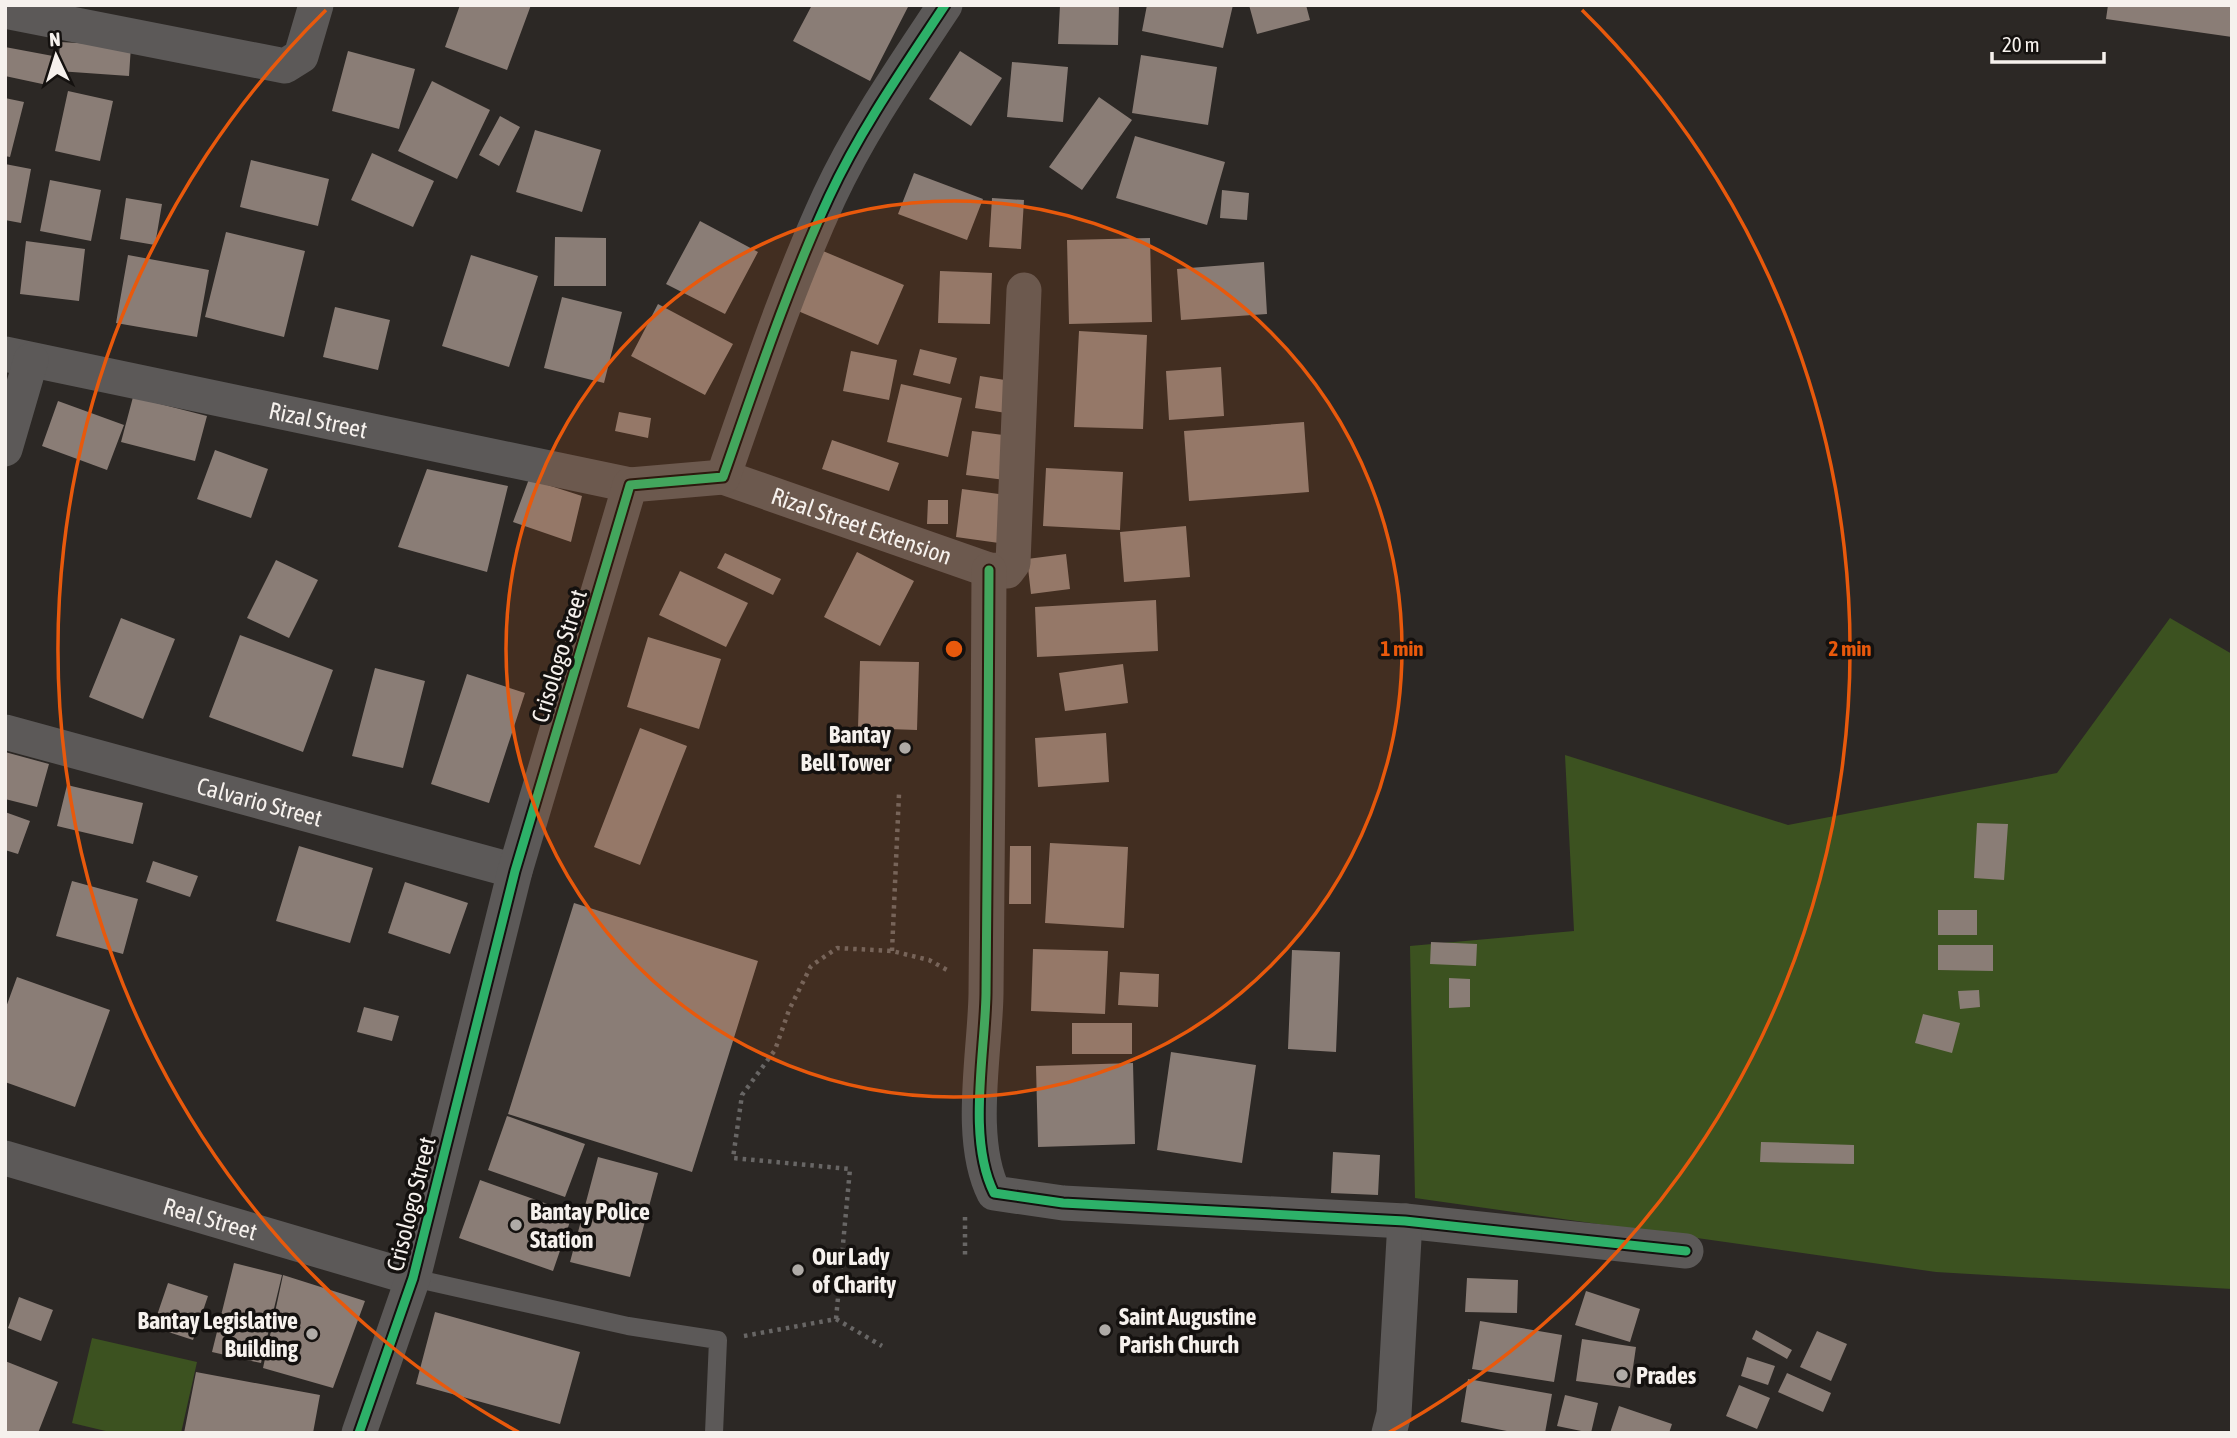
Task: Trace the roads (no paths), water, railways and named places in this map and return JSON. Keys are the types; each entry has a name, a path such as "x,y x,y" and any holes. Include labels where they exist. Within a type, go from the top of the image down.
{"street":[{"path":"5,10 285,65 297,61 300,56 316,5"},
{"path":"630,485 723,477 776,326 830,196 881,102 945,5"},
{"path":"1024,290 1013,563 995,571 981,1138 984,1174 994,1193 1063,1203 1405,1221 1686,1251"},
{"path":"5,449 18,357"},
{"name":"Rizal Street","path":"18,357 630,485"},
{"name":"Rizal Street Extension","path":"723,477 995,571"},
{"name":"Crisologo Street","path":"359,1433 413,1278 515,871 630,485"},
{"name":"Calvario Street","path":"5,732 515,871"},
{"name":"Real Street","path":"5,1158 413,1278"},
{"path":"1389,1433 1394,1414 1405,1221"}],"lane":[{"path":"413,1278 628,1326 718,1340 714,1433"}],"place":[{"name":"Bantay Bell Tower","path":"905,748"},
{"name":"Bantay Police Station","path":"516,1225"},
{"name":"Our Lady of Charity","path":"798,1270"},
{"name":"Saint Augustine Parish Church","path":"1105,1330"},
{"name":"Bantay Legislative Building","path":"312,1334"},
{"name":"Prades","path":"1622,1375"}]}
